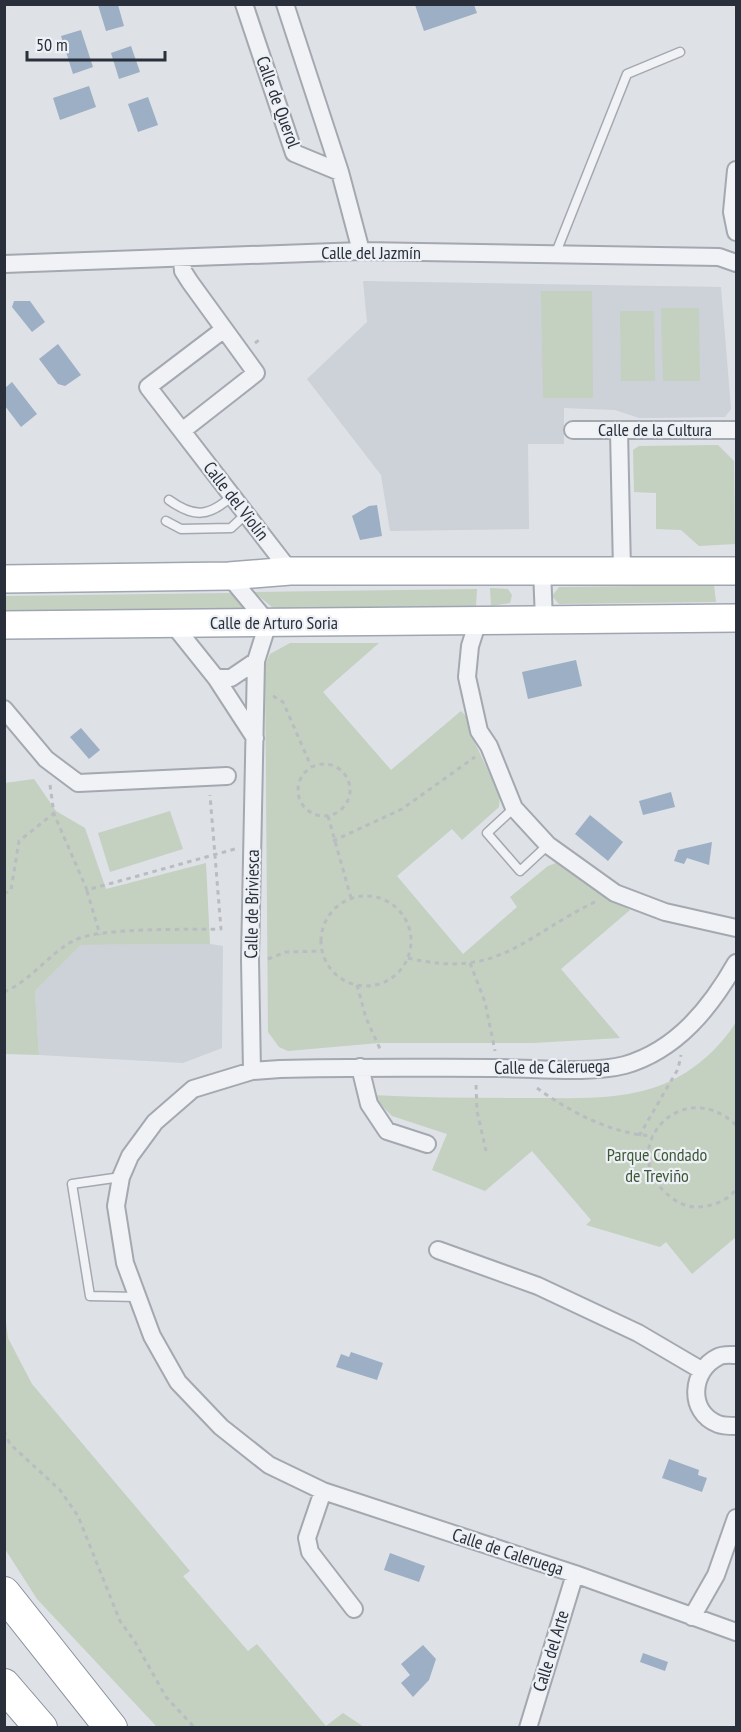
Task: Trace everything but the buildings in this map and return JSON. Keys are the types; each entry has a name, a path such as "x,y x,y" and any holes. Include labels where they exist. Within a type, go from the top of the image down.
{"highway":[{"path":"4,1593 111,1728"},
{"path":"39,1637 127,1728"},
{"path":"4,1685 41,1728"}],"main road":[{"path":"4,579 229,576 290,571 542,569 736,571"},
{"name":"Calle de Arturo Soria","path":"4,625 736,618"}],"street":[{"name":"Calle de Querol","path":"244,4 294,153 340,172"},
{"name":"Calle de Querol","path":"285,4 340,172 361,251"},
{"path":"736,170 732,212 736,232"},
{"name":"Calle del Jazmín","path":"4,264 361,251 719,257 736,263"},
{"path":"182,259 183,271 223,330 256,373 182,431"},
{"name":"Calle del Violín","path":"223,330 148,387 290,571"},
{"name":"Calle de la Cultura","path":"573,430 736,430"},
{"path":"619,430 622,570"},
{"path":"542,569 544,621"},
{"path":"229,576 268,623"},
{"path":"478,621 470,646 467,677 479,731 489,746 513,808 548,845 615,893 665,912 736,928"},
{"path":"172,623 216,678 255,738"},
{"name":"Calle de Briviesca","path":"252,1071 250,959 256,661 268,623"},
{"path":"216,678 231,678 256,661"},
{"path":"4,709 46,759 78,783 227,776"},
{"name":"Calle de Caleruega","path":"736,963 726,981 685,1033 664,1047 625,1065 531,1068 360,1067 252,1071 193,1089 155,1122 130,1156 121,1176 116,1206 125,1263 152,1336 178,1382 221,1427 269,1465 323,1491 575,1574 736,1632"},
{"path":"360,1067 369,1104 387,1131 427,1144"},
{"path":"438,1250 538,1286 638,1333 701,1370"},
{"path":"736,1355 719,1356 701,1370 695,1390 700,1410 717,1424 736,1426"},
{"path":"323,1491 308,1538 310,1552 354,1609"},
{"path":"692,1617 716,1575 736,1518"},
{"name":"Calle del Arte","path":"528,1728 575,1574"}],"lane":[{"path":"555,255 627,74 680,52"},
{"path":"169,500 187,513 216,511 232,496"},
{"path":"166,521 181,529 231,528 246,514"},
{"path":"513,808 487,833 520,871 548,845"},
{"path":"121,1176 72,1184 90,1296 137,1297"}],"path":[{"path":"269,693 283,702 311,766"},
{"path":"333,841 402,809 489,746"},
{"path":"46,759 54,814 87,890 100,935"},
{"path":"322,763 336,766 348,779 350,788 346,803 340,810 328,816 312,813 304,807 297,794 300,778 311,766 322,763"},
{"path":"4,992 32,975 77,939 156,930 221,929 209,777"},
{"path":"4,894 11,890 19,841 54,814"},
{"path":"328,816 333,841 351,898"},
{"path":"87,890 215,853"},
{"path":"408,958 449,966 503,956 583,908 615,893"},
{"path":"351,898 379,898 392,904 404,916 410,931 408,958 401,970 388,981 370,986 357,985 342,979 329,967 322,951 322,932 327,918 337,907 351,898"},
{"path":"250,959 267,959 286,952 322,951"},
{"path":"470,963 485,1002 498,1068"},
{"path":"357,985 366,1018 389,1067"},
{"path":"639,1136 678,1069 685,1033"},
{"path":"476,1068 477,1111 486,1151"},
{"path":"531,1068 530,1083 552,1099 599,1123 639,1136 653,1136"},
{"path":"736,1125 724,1113 705,1107 687,1108 673,1113 662,1122 653,1136 648,1153 650,1170 658,1186 675,1201 693,1207 707,1206 720,1203 736,1189"},
{"path":"4,1431 10,1444 60,1490 78,1516 120,1621 135,1642 166,1697 195,1728"}],"shaded area":[{"path":"363,281 721,287 731,409 725,417 639,418 615,410 564,408 564,444 528,444 529,529 390,531 381,475 307,379 367,322"},
{"path":"210,944 223,946 222,1048 183,1063 39,1055 35,991 81,945"}],"green space":[{"path":"541,291 592,291 593,398 543,398"},
{"path":"661,308 699,308 700,381 663,381"},
{"path":"620,311 654,311 655,381 621,381"},
{"path":"718,445 734,461 735,544 699,546 681,530 656,529 656,493 634,492 633,450 639,446"},
{"path":"714,585 716,602 559,604 552,596 559,587"},
{"path":"490,588 508,589 512,595 510,603 491,606"},
{"path":"477,589 476,606 273,608 254,592"},
{"path":"231,593 245,609 5,611 5,596"},
{"path":"290,643 379,643 323,692 391,770 461,711 466,716 475,743 500,796 499,807 462,840 452,829 397,876 463,954 517,907 510,897 548,866 556,863 630,910 561,969 620,1038 533,1043 379,1043 288,1051 279,1047 268,1032 265,665 270,654"},
{"path":"34,779 56,811 85,828 106,889 206,863 210,944 81,945 35,991 39,1055 5,1054 5,783"},
{"path":"170,811 183,849 110,872 98,833"},
{"name":"Parque Condado de Treviño","path":"736,1022 736,1237 692,1274 666,1242 660,1247 586,1225 591,1220 532,1151 485,1191 432,1170 447,1134 392,1116 371,1095 565,1098 632,1093 664,1084 685,1073 714,1050"},
{"path":"4,1306 8,1338 32,1384 190,1571 183,1576 248,1651 257,1644 326,1726 343,1713 364,1727 157,1727 37,1599 5,1549"}],"water":[{"path":"98,5 118,5 124,26 106,31"},
{"path":"415,5 474,5 477,13 424,31"},
{"path":"81,30 93,67 73,74 61,36"},
{"path":"131,46 140,72 119,79 111,53"},
{"path":"89,86 96,107 60,120 53,98"},
{"path":"148,97 158,125 138,132 128,104"},
{"path":"14,301 30,301 45,322 32,332 12,307"},
{"path":"58,344 81,375 65,386 58,384 39,359"},
{"path":"12,382 37,414 21,427 5,406 5,388"},
{"path":"377,505 382,536 360,540 352,516 369,506"},
{"path":"576,660 582,686 528,699 522,672"},
{"path":"81,728 100,750 89,759 70,737"},
{"path":"671,792 675,807 643,815 639,801"},
{"path":"590,815 623,842 608,861 575,834"},
{"path":"712,842 709,865 687,858 684,864 674,861 678,850"},
{"path":"351,1352 383,1363 377,1380 336,1367 341,1354 349,1357"},
{"path":"669,1459 699,1470 698,1475 707,1478 702,1492 662,1478"},
{"path":"390,1553 425,1566 419,1582 384,1570"},
{"path":"423,1645 436,1659 429,1680 413,1697 401,1683 410,1675 401,1664"},
{"path":"643,1653 668,1662 665,1671 640,1662"}]}
